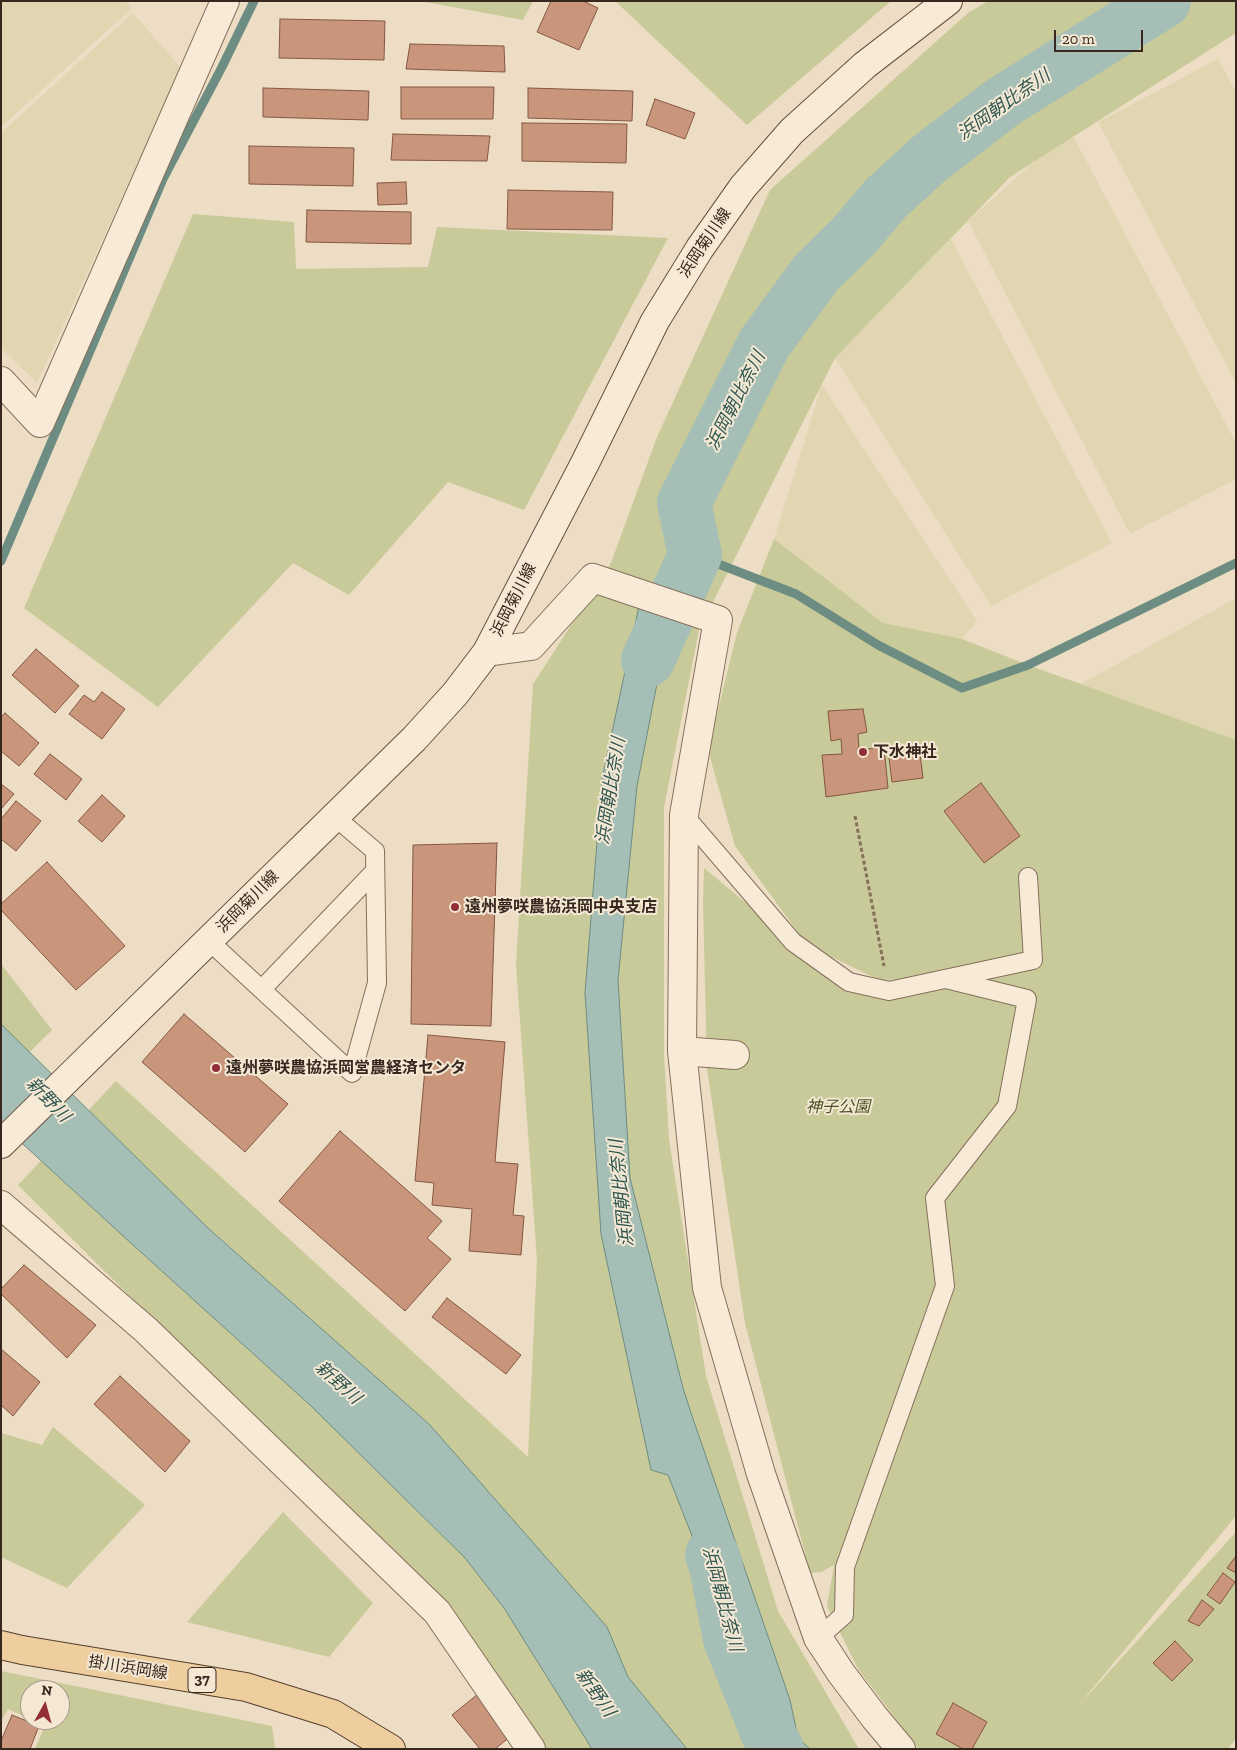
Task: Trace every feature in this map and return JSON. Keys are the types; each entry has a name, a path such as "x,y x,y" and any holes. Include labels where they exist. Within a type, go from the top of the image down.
{"main road":[{"name":"掛川浜岡線","path":"1,1645 246,1687 332,1714 391,1749"}],"street":[{"path":"1,381 40,423 225,1"},
{"name":"浜岡菊川線","path":"1,1144 414,739 455,694 487,652 655,321 700,248 743,187 792,131 858,72 948,1"},
{"path":"487,652 531,646 593,578 718,620 684,815 682,1050 707,1288 761,1474 818,1638 841,1673 901,1749"},
{"path":"682,1050 734,1056"},
{"path":"1,1205 146,1330 438,1612 531,1749"}],"lane":[{"path":"684,815 793,942 849,982 889,991 1033,960 1028,878"},
{"path":"210,941 352,1073 377,983 375,851 335,817"},
{"path":"262,989 375,871"},
{"path":"818,1638 844,1615 845,1567 945,1286 935,1198 1007,1106 1027,999 946,979"}],"path":[{"path":"855,816 889,991"}],"shaded area":[{"path":"1,1 126,1 132,8 1,127"},
{"path":"133,13 181,68 37,383 1,348 1,133"},
{"path":"1218,59 1236,92 1236,383 1098,122"},
{"path":"1070,130 1236,443 1236,479 1130,534 968,221"},
{"path":"951,239 1112,543 991,606 835,358"},
{"path":"822,385 977,621 962,639 890,635 774,539"},
{"path":"1236,598 1236,740 1081,684"}],"green space":[{"path":"420,1 533,1 523,20"},
{"path":"615,1 891,1 747,125"},
{"path":"988,1 1236,1 1236,33 1010,177 835,358 699,630 664,807 664,1056 669,1139 706,1376 778,1611 859,1749 540,1749 412,1577 18,1185 116,1081 528,1457 537,1260 516,965 533,684 611,563 657,437 770,190 968,13"},
{"path":"193,214 294,222 296,269 428,267 437,227 668,238 524,510 448,482 349,595 293,563 158,707 24,608"},
{"name":"神子公園","path":"774,539 883,623 962,639 1028,665 1236,740 1236,1516 1077,1707 1236,1532 1236,1738 1228,1749 919,1749 858,1669 827,1606 834,1565 821,1572 810,1573 745,1323 707,1069 703,904 704,868 793,942 849,982 889,991 942,979 879,980 807,945 735,846 708,750 737,633"},
{"path":"1,964 52,1030 1,1080"},
{"path":"53,1427 145,1505 67,1588 1,1557 1,1433 42,1445"},
{"path":"283,1512 373,1603 329,1657 187,1622"},
{"path":"1,1671 45,1680 20,1680 20,1714 8,1709 1,1722"},
{"path":"70,1685 272,1726 275,1749 35,1749 43,1730 70,1730"}],"water":[{"path":"639,606 670,617 637,786 618,980 630,1178 683,1388 790,1700 798,1738 810,1749 783,1749 764,1713 668,1475 651,1470 601,1234 585,993 602,779"},
{"name":"新野川","path":"1,1024 209,1229 430,1425 607,1627 628,1677 687,1749 592,1749 504,1608 465,1558 310,1405 1,1124"}],"building":[{"path":"551,1 583,1 598,8 579,50 537,32"},
{"path":"280,19 385,21 384,60 279,58"},
{"path":"410,44 504,46 505,72 406,69"},
{"path":"401,87 494,87 493,119 401,119"},
{"path":"263,88 369,91 368,120 263,117"},
{"path":"528,88 633,91 632,121 528,118"},
{"path":"655,99 695,113 685,139 646,125"},
{"path":"522,123 627,124 626,163 522,161"},
{"path":"393,134 490,136 487,161 391,160"},
{"path":"249,146 354,148 353,186 249,184"},
{"path":"406,182 407,204 378,205 377,183"},
{"path":"508,190 613,192 612,230 507,229"},
{"path":"307,210 411,212 411,244 306,242"},
{"path":"36,649 79,686 55,713 12,675"},
{"path":"102,692 125,709 102,739 69,714 84,695 94,702"},
{"name":"下水神社","path":"863,709 867,732 858,734 859,750 884,747 888,788 826,797 822,755 842,754 841,739 831,741 828,711"},
{"path":"5,713 39,743 19,766 1,751 1,717"},
{"path":"50,754 82,779 66,800 34,774"},
{"path":"920,754 923,778 892,782 889,758"},
{"path":"981,783 1020,836 984,863 944,811"},
{"path":"1,784 14,794 1,809"},
{"path":"102,795 125,816 102,842 78,821"},
{"path":"16,801 41,821 16,851 1,839 1,819"},
{"path":"497,843 491,1026 411,1024 413,845"},
{"path":"47,862 125,946 76,990 1,910 1,904"},
{"path":"184,1014 288,1104 245,1152 142,1062"},
{"path":"428,1035 505,1042 495,1162 518,1164 513,1215 524,1216 521,1255 469,1251 472,1209 432,1205 434,1183 415,1181"},
{"path":"340,1131 442,1221 427,1238 451,1259 405,1311 279,1201"},
{"path":"24,1265 96,1325 67,1358 1,1294 1,1289"},
{"path":"447,1298 521,1355 506,1374 432,1317"},
{"path":"1,1349 40,1382 13,1416 1,1405"},
{"path":"120,1376 190,1441 165,1472 94,1404"},
{"path":"1236,1556 1236,1573 1227,1568"},
{"path":"1223,1573 1235,1582 1220,1604 1207,1595"},
{"path":"1202,1600 1214,1609 1199,1626 1188,1621"},
{"path":"1175,1641 1193,1660 1172,1681 1153,1663"},
{"path":"478,1694 511,1736 495,1749 480,1749 452,1715"},
{"path":"953,1703 987,1722 972,1749 963,1749 936,1734"},
{"path":"12,1715 20,1718 20,1730 37,1730 30,1749 1,1749 1,1741"}],"waterway":[{"path":"1,561 163,179 222,67 254,1"},
{"name":"浜岡朝比奈川","path":"648,660 695,555 684,503 764,344 817,272 853,237 886,198 930,158 1003,102 1164,1"},
{"path":"695,555 796,594 878,645 962,688 1028,665 1236,563"},
{"name":"浜岡朝比奈川","path":"712,1555 716,1566 730,1639 767,1732 777,1749"}],"place":[{"name":"下水神社","path":"863,752"},
{"name":"遠州夢咲農協浜岡中央支店","path":"455,907"},
{"name":"遠州夢咲農協浜岡営農経済センタ","path":"216,1068"}]}
